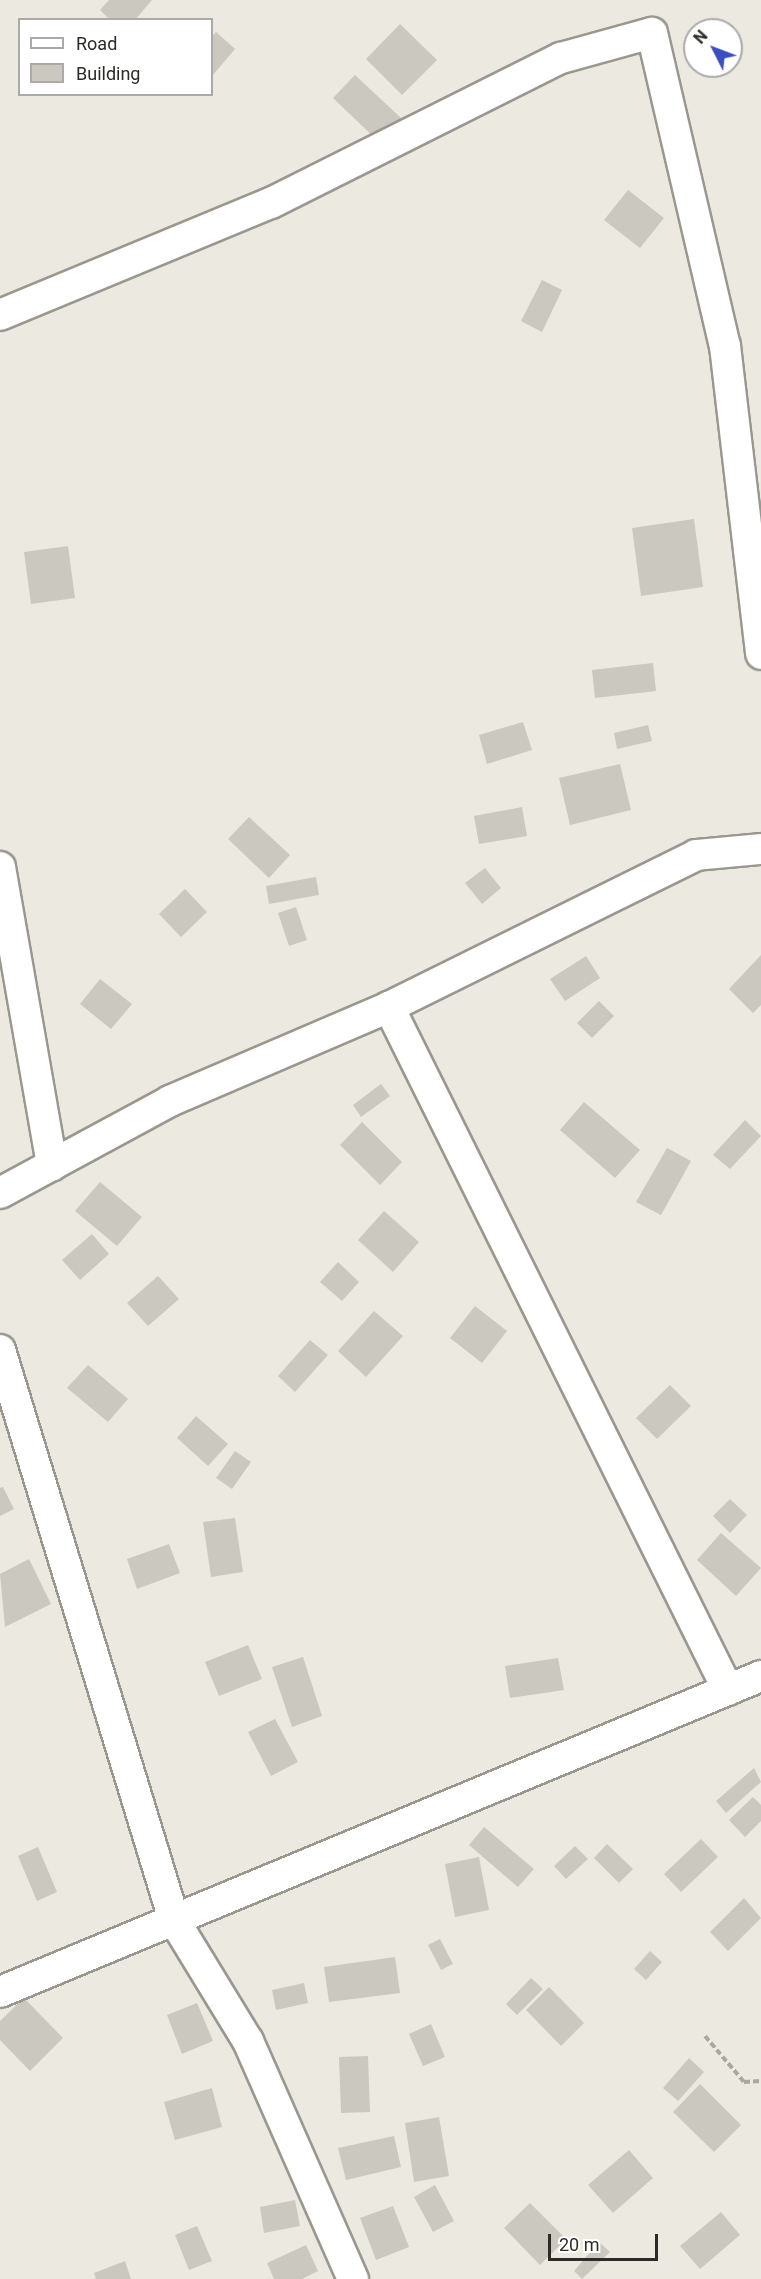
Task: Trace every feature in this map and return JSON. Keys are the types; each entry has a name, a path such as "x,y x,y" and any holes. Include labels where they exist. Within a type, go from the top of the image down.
{"street":[{"path":"0,315 271,203 561,58 652,33 725,346 761,654"},
{"path":"0,1193 170,1101 389,1007 696,855 761,849"},
{"path":"0,867 52,1165"},
{"path":"389,1007 728,1690"},
{"path":"0,1350 174,1920 248,2041 353,2279"},
{"path":"0,1992 761,1676"}],"path":[{"path":"705,2036 744,2082 761,2081"}],"building":[{"path":"109,0 152,0 137,18 108,18 100,10"},
{"path":"400,24 437,60 402,95 366,59"},
{"path":"216,32 235,49 213,75 213,35"},
{"path":"355,75 401,118 378,141 333,98"},
{"path":"628,190 664,218 640,248 604,220"},
{"path":"542,280 562,290 542,332 521,321"},
{"path":"694,519 703,587 641,596 632,528"},
{"path":"68,546 75,598 31,604 24,552"},
{"path":"653,663 656,691 595,698 592,670"},
{"path":"523,722 532,750 487,764 479,735"},
{"path":"648,725 652,741 617,749 614,733"},
{"path":"620,764 631,810 570,825 559,778"},
{"path":"522,807 527,836 479,844 474,816"},
{"path":"249,817 290,855 269,878 228,839"},
{"path":"485,868 501,888 482,904 465,883"},
{"path":"316,877 319,895 269,904 266,886"},
{"path":"185,889 207,912 181,937 159,914"},
{"path":"296,907 307,940 289,946 278,913"},
{"path":"761,955 761,1005 753,1013 729,989"},
{"path":"586,956 600,978 565,1001 550,979"},
{"path":"100,979 132,1004 111,1029 80,1004"},
{"path":"599,1001 614,1016 592,1038 577,1023"},
{"path":"381,1084 390,1096 361,1117 353,1105"},
{"path":"584,1102 640,1150 615,1178 560,1130"},
{"path":"745,1120 761,1136 730,1169 713,1155"},
{"path":"362,1122 402,1162 380,1185 340,1145"},
{"path":"667,1148 691,1161 661,1215 636,1202"},
{"path":"100,1182 142,1217 117,1246 75,1211"},
{"path":"384,1211 419,1242 393,1272 358,1240"},
{"path":"92,1234 109,1254 80,1280 62,1260"},
{"path":"338,1262 359,1282 342,1301 320,1282"},
{"path":"158,1276 179,1299 148,1326 127,1303"},
{"path":"475,1306 507,1331 482,1363 450,1338"},
{"path":"374,1311 403,1336 366,1377 338,1351"},
{"path":"310,1340 328,1355 295,1392 278,1376"},
{"path":"88,1365 128,1399 108,1422 67,1388"},
{"path":"670,1385 691,1406 657,1439 636,1418"},
{"path":"196,1416 228,1444 208,1466 177,1438"},
{"path":"235,1451 251,1462 232,1489 216,1478"},
{"path":"3,1487 14,1509 0,1516 0,1488"},
{"path":"730,1499 747,1515 730,1533 713,1516"},
{"path":"235,1518 243,1572 211,1577 203,1522"},
{"path":"721,1533 761,1568 736,1596 697,1560"},
{"path":"169,1544 180,1573 137,1589 127,1559"},
{"path":"29,1559 51,1604 5,1627 0,1574"},
{"path":"248,1645 262,1679 219,1696 205,1662"},
{"path":"303,1657 322,1716 292,1727 272,1667"},
{"path":"558,1658 564,1690 510,1698 505,1666"},
{"path":"275,1719 298,1762 271,1776 248,1732"},
{"path":"754,1768 761,1782 726,1813 716,1801"},
{"path":"753,1797 761,1805 761,1821 745,1837 729,1820"},
{"path":"484,1827 534,1869 518,1887 469,1845"},
{"path":"701,1839 718,1857 681,1892 664,1874"},
{"path":"607,1844 633,1869 619,1883 594,1858"},
{"path":"575,1846 588,1859 566,1879 554,1866"},
{"path":"38,1847 57,1892 37,1901 18,1856"},
{"path":"479,1857 489,1910 455,1917 445,1864"},
{"path":"744,1898 761,1918 728,1951 710,1932"},
{"path":"440,1939 453,1964 441,1970 428,1945"},
{"path":"650,1951 662,1962 646,1980 634,1969"},
{"path":"395,1957 400,1993 329,2002 324,1967"},
{"path":"531,1978 543,1989 517,2015 506,2004"},
{"path":"304,1983 308,2003 276,2010 272,1990"},
{"path":"549,1987 584,2023 561,2046 526,2010"},
{"path":"24,1998 63,2038 30,2071 0,2040 0,2021"},
{"path":"197,2003 213,2041 182,2054 167,2015"},
{"path":"431,2024 445,2057 423,2066 409,2034"},
{"path":"368,2056 370,2112 341,2113 339,2057"},
{"path":"689,2058 704,2072 678,2101 663,2088"},
{"path":"700,2084 741,2125 714,2152 673,2112"},
{"path":"212,2088 222,2127 175,2140 164,2102"},
{"path":"439,2117 449,2176 414,2182 405,2123"},
{"path":"394,2136 401,2167 346,2180 338,2148"},
{"path":"629,2150 653,2178 613,2213 588,2185"},
{"path":"435,2185 454,2221 433,2232 414,2197"},
{"path":"295,2200 300,2226 264,2233 260,2207"},
{"path":"530,2203 566,2239 540,2265 504,2228"},
{"path":"393,2206 409,2247 376,2260 360,2218"},
{"path":"721,2212 740,2235 700,2269 680,2246"},
{"path":"197,2226 212,2261 189,2270 175,2235"},
{"path":"599,2242 610,2252 582,2279 574,2271"},
{"path":"306,2245 318,2271 302,2279 274,2279 267,2263"},
{"path":"125,2261 131,2279 96,2279 94,2273"}]}
